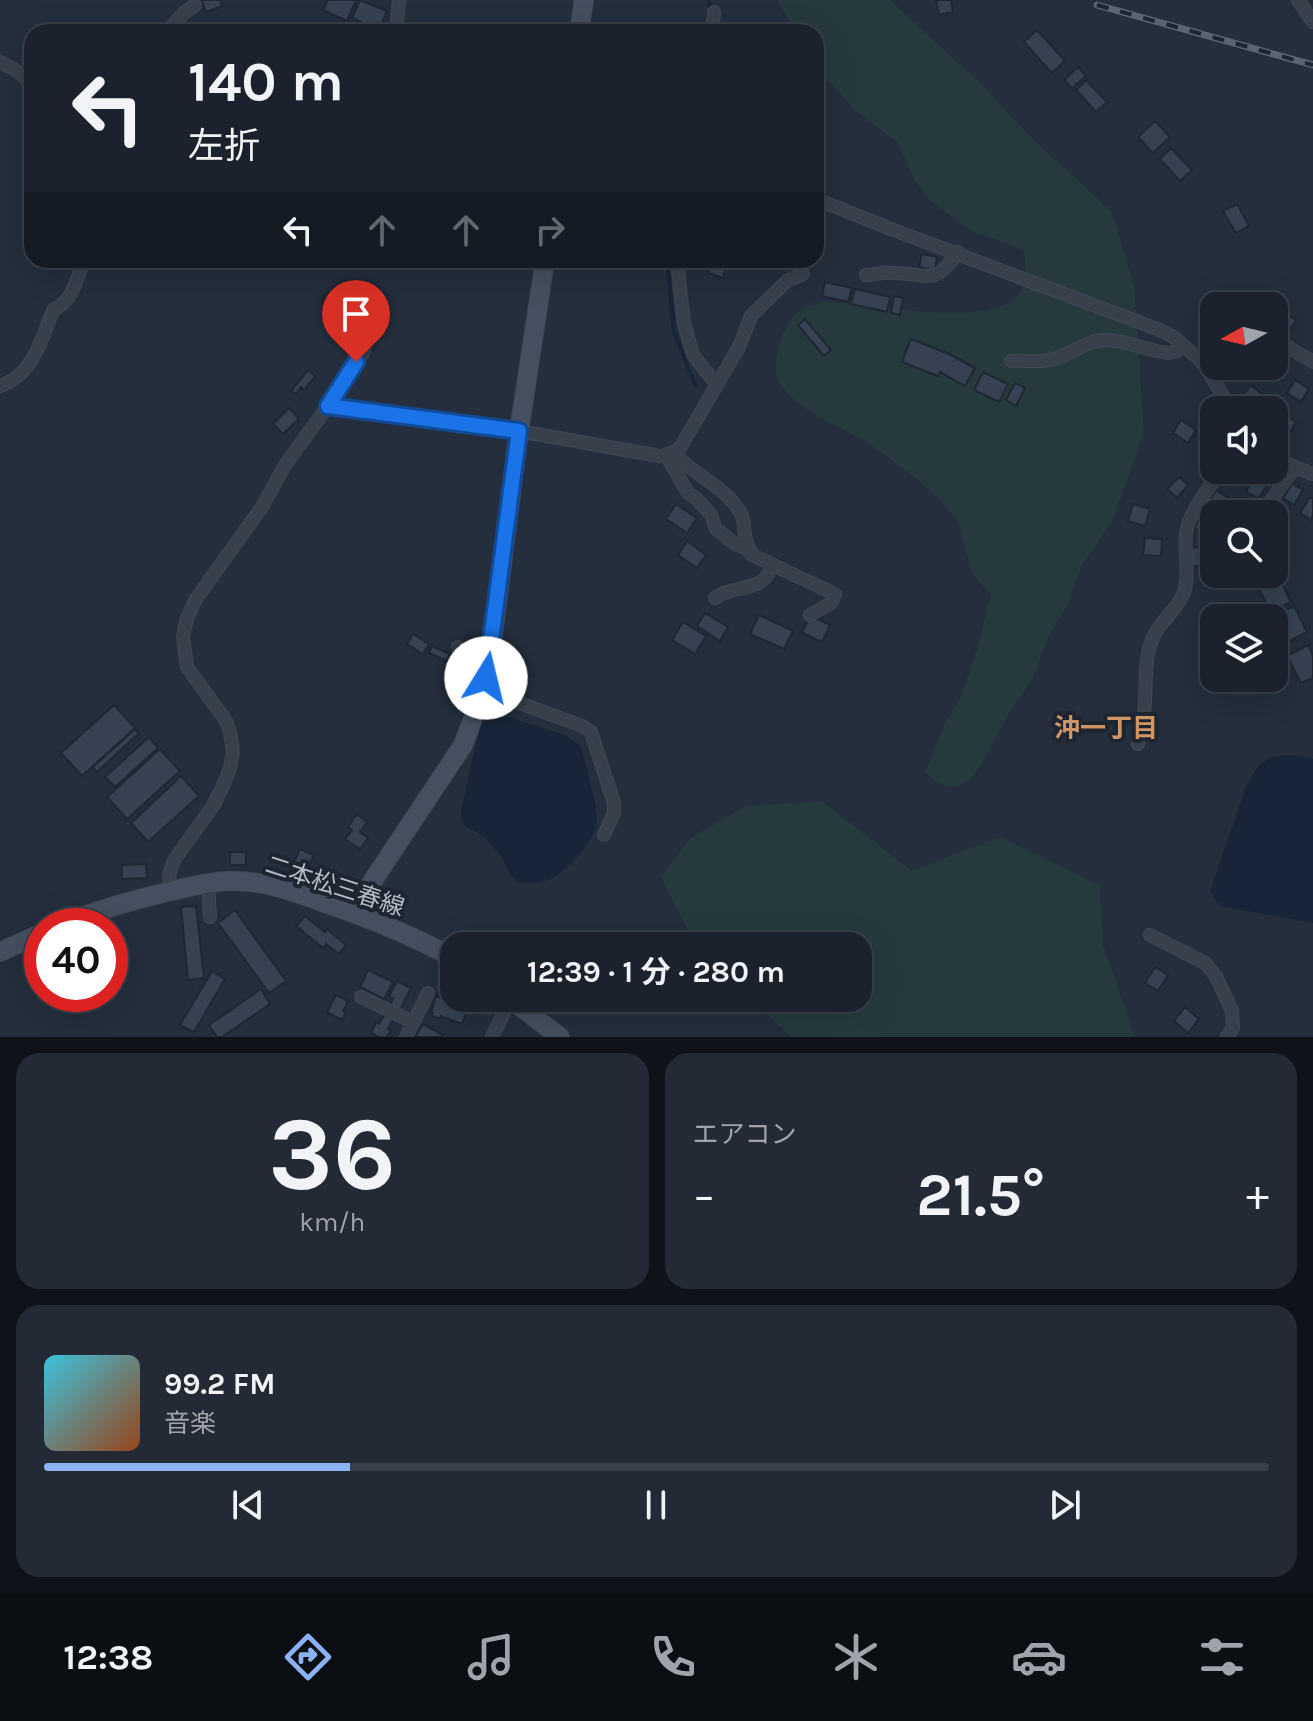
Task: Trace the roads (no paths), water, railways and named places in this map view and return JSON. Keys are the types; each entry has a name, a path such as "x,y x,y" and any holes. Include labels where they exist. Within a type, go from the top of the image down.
{"street":[{"path":"397,24 399,0"},
{"path":"580,24 584,0"},
{"path":"1298,0 1313,22"},
{"path":"174,24 195,5"},
{"path":"713,24 714,12"},
{"path":"0,62 24,77"},
{"path":"824,202 1160,330 1200,360"},
{"path":"866,275 899,273 930,278 951,262 958,252"},
{"path":"0,386 26,369 34,358 53,310 64,305 70,296 81,268"},
{"path":"352,912 463,745 484,690 544,268"},
{"path":"678,268 684,323 693,355 716,384"},
{"path":"328,406 519,431 659,456 670,454 680,448 739,347 751,316 787,281 803,274"},
{"path":"1011,361 1055,359 1087,343 1106,340 1168,353 1178,352 1184,346"},
{"path":"1288,347 1313,362"},
{"path":"171,891 169,875 174,860 213,806 230,768 233,752 233,741 226,721 187,667 184,626 191,607 262,507 285,465 364,351"},
{"path":"670,454 688,493 711,515 716,529 735,544 750,550"},
{"path":"670,454 734,503 742,515 752,555 835,594 831,603 810,615"},
{"path":"1288,463 1313,474"},
{"path":"1271,500 1295,467"},
{"path":"1138,744 1144,716 1147,656 1159,624 1180,603 1185,587 1186,533 1194,512 1212,484"},
{"path":"715,598 726,591 758,583 766,577 771,564"},
{"path":"458,647 484,690 591,732 614,803 614,813 604,835"},
{"name":"二本松三春線","path":"105,908 208,884 230,881 271,885 352,912 440,951"},
{"path":"208,884 210,917"},
{"path":"1150,935 1205,963 1216,976 1234,1022 1227,1037"},
{"path":"0,952 24,941"},
{"path":"406,1037 428,993"},
{"path":"361,997 413,1022"},
{"path":"492,1037 504,1012"},
{"path":"527,1012 560,1037"}],"water":[{"path":"486,710 565,735 581,746 595,806 595,829 591,839 569,866 544,881 518,882 485,837 465,826 461,819"},
{"path":"1283,755 1313,759 1313,923 1220,906 1210,892 1247,784 1259,765"}],"waterway":[{"path":"709,0 710,10"},
{"path":"668,268 674,332 695,385"}],"railway":[{"path":"1097,5 1313,65"}],"district":[{"name":"沖一丁目","path":"1106,728"}]}
